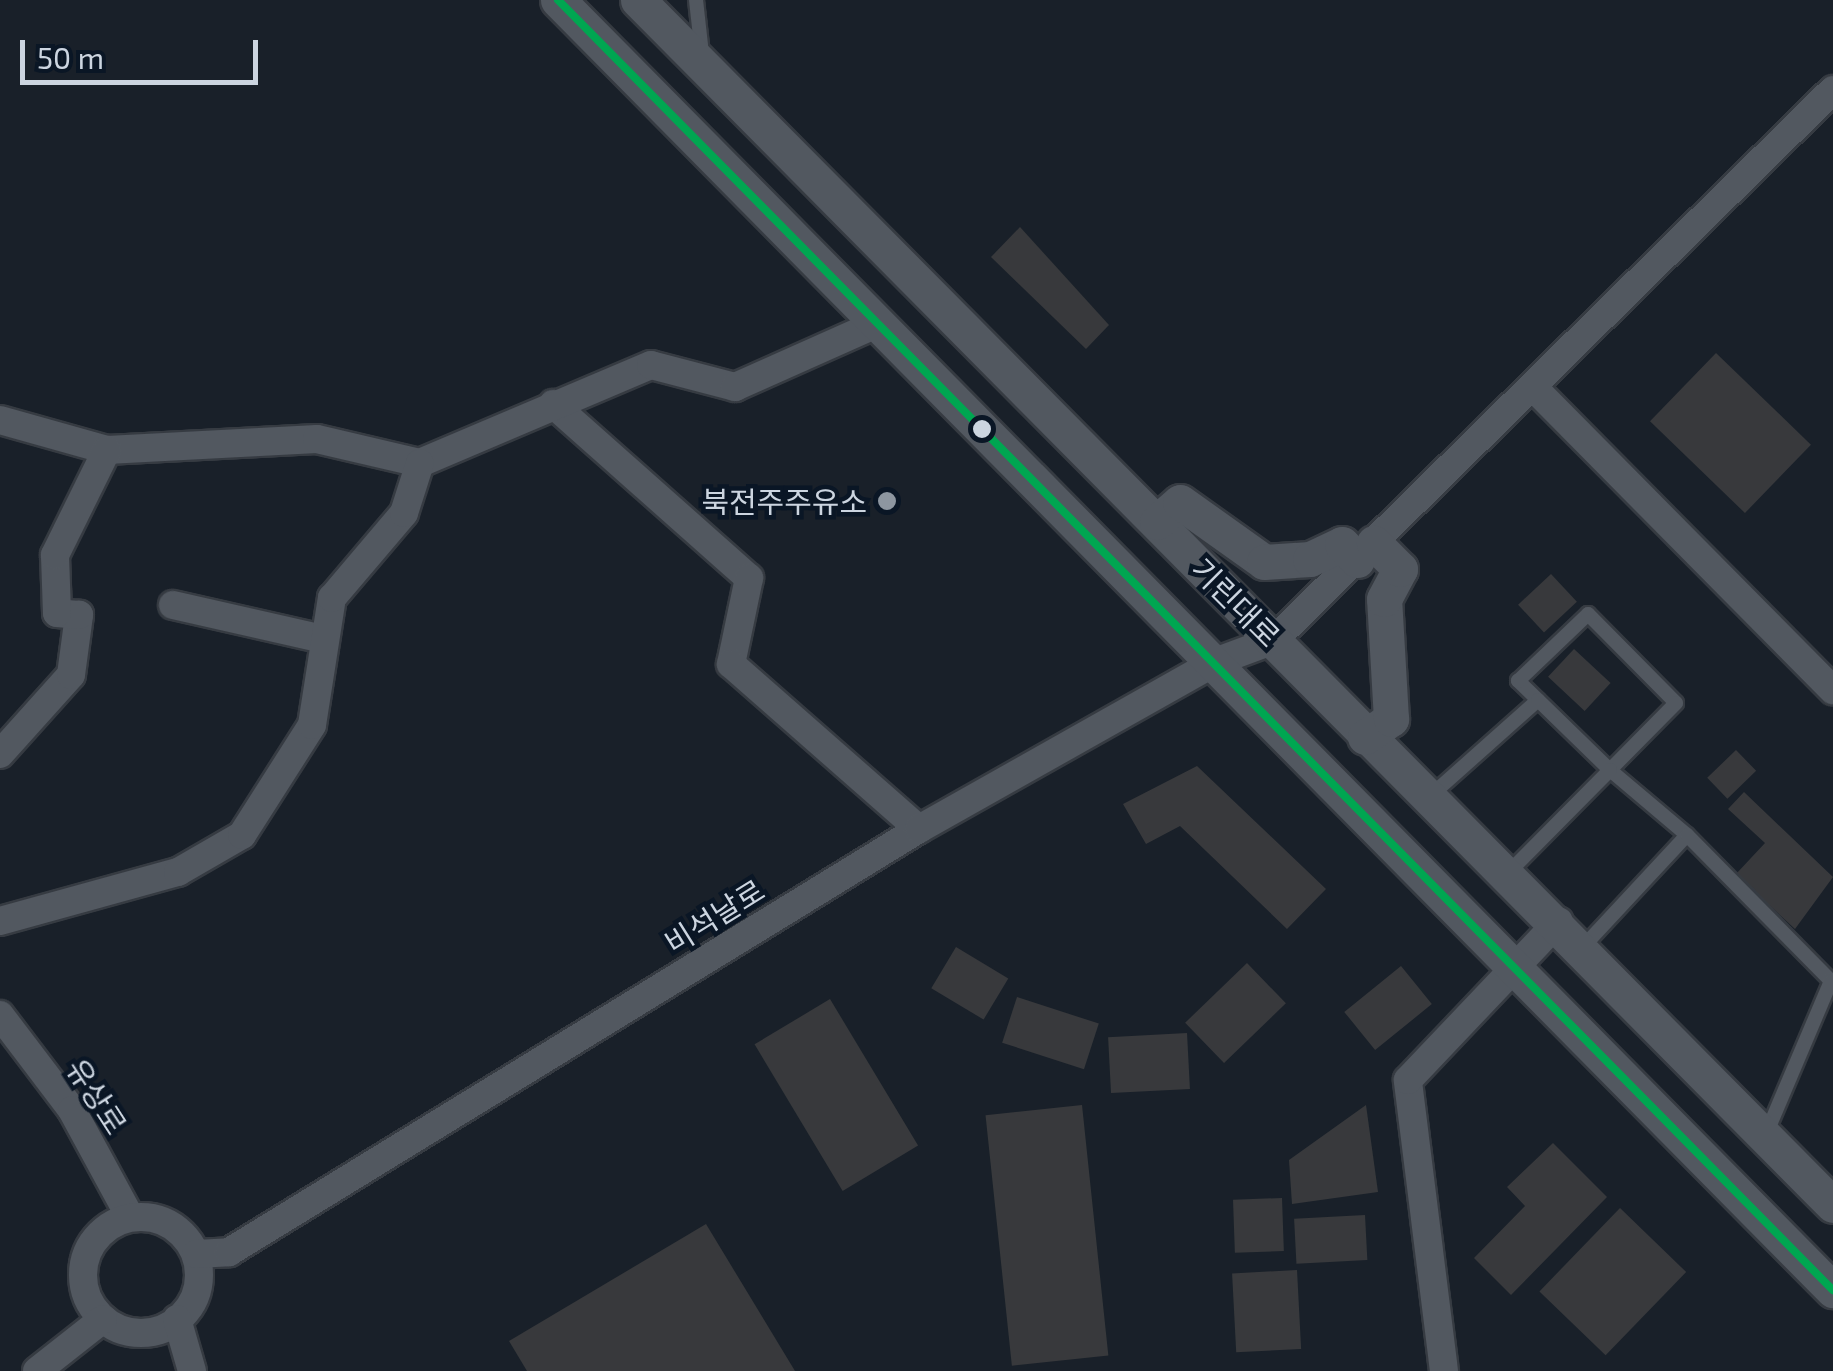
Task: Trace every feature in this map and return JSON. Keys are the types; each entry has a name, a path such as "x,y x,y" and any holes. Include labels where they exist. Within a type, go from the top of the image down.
{"street":[{"name":"기린대로","path":"558,0 1215,662 1514,972 1833,1290"},
{"name":"기린대로","path":"638,0 1274,640 1425,801 1503,878 1559,921 1764,1138 1833,1205"},
{"path":"1274,640 1535,389 1833,90"},
{"path":"0,420 106,450 317,440 420,463 651,366 735,387 878,323"},
{"path":"1535,389 1833,690"},
{"path":"553,404 749,578 731,664 920,829"},
{"path":"0,754 71,675 79,615 57,613 55,555 106,450"},
{"path":"0,921 178,872 242,835 312,726 332,598 404,513 420,463"},
{"path":"1157,522 1180,502 1264,562 1310,559 1342,544 1366,551 1400,569 1384,599 1392,719 1366,737"},
{"path":"173,604 323,639"},
{"name":"비석날로","path":"196,1254 229,1252 920,829 1215,662 1274,640"},
{"path":"1444,1371 1408,1080 1559,921"},
{"name":"유상로","path":"0,1016 72,1110 130,1217"},
{"path":"130,1217 170,1224 196,1254 195,1297 177,1320 132,1332 103,1319 90,1303 84,1262 91,1243 130,1217"},
{"path":"37,1371 103,1319"},
{"path":"177,1320 192,1371"}],"lane":[{"path":"696,0 703,65"},
{"path":"1503,878 1610,770 1676,702 1588,614 1518,681 1610,770 1687,835 1832,982 1764,1138"},
{"path":"1425,801 1538,700"},
{"path":"1582,948 1687,835"}],"building":[{"path":"1020,227 1109,325 1086,349 991,257"},
{"path":"1716,353 1811,445 1745,513 1650,421"},
{"path":"1551,574 1577,602 1544,632 1518,605"},
{"path":"1574,649 1611,683 1585,711 1548,677"},
{"path":"1736,750 1756,771 1727,799 1707,778"},
{"path":"1197,766 1326,889 1287,929 1180,826 1146,844 1123,804"},
{"path":"1744,792 1833,877 1795,929 1736,874 1765,843 1728,809"},
{"path":"956,947 1008,978 984,1020 931,988"},
{"path":"1247,963 1286,1003 1224,1063 1185,1023"},
{"path":"1401,966 1432,1004 1375,1050 1344,1012"},
{"path":"1017,997 1099,1024 1084,1069 1002,1043"},
{"path":"830,999 918,1146 843,1191 755,1044"},
{"path":"1187,1033 1190,1089 1111,1093 1108,1037"},
{"path":"1082,1105 1108,1356 1012,1366 986,1115"},
{"path":"1366,1105 1378,1192 1292,1204 1289,1160"},
{"path":"1553,1143 1607,1197 1511,1295 1474,1258 1525,1206 1507,1187"},
{"path":"1282,1198 1284,1251 1235,1253 1233,1200"},
{"path":"1620,1208 1686,1272 1606,1355 1539,1291"},
{"path":"1365,1215 1367,1260 1296,1264 1294,1219"},
{"path":"706,1224 795,1371 527,1371 509,1341"},
{"path":"1297,1270 1301,1349 1236,1352 1232,1273"}],"transit line":[{"path":"558,0 1833,1290"}],"place":[{"name":"북전주주유소","path":"887,501"}]}
